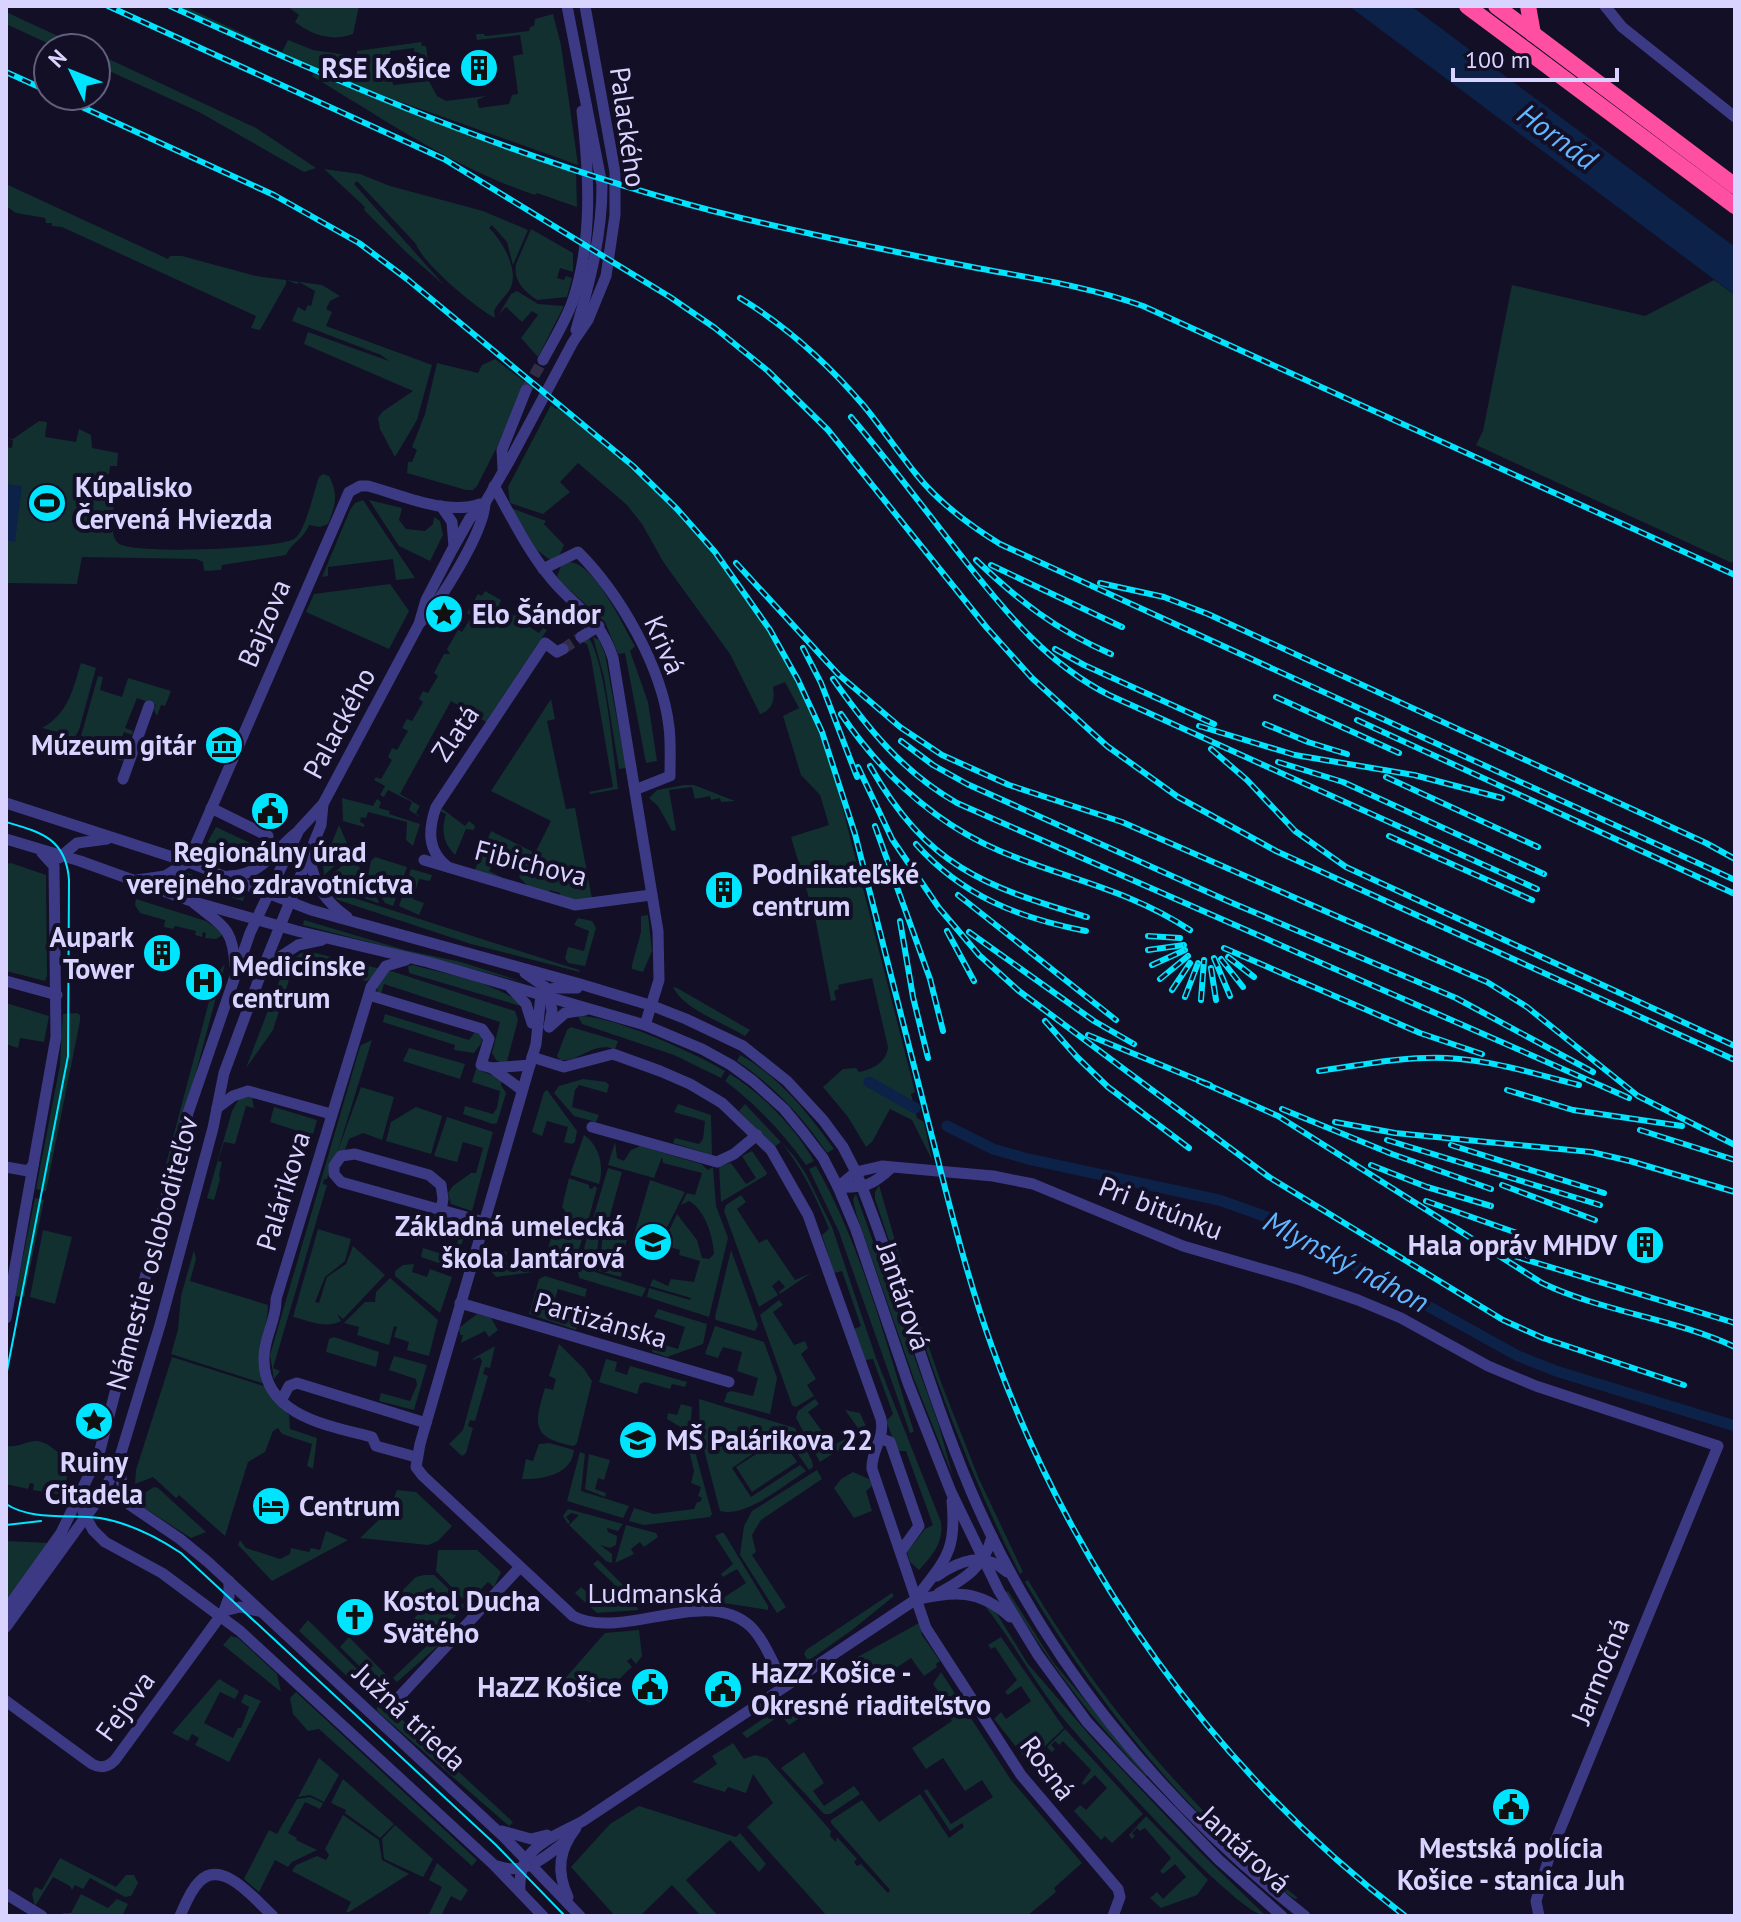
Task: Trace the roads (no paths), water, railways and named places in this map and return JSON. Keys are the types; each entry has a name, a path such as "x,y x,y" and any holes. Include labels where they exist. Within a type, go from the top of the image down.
{"highway":[{"path":"1467,6 1735,206"},
{"path":"1496,6 1735,186"},
{"path":"1528,6 1533,34"}],"street":[{"name":"Palackého","path":"543,360 569,312 582,261 588,183 582,91 567,6"},
{"name":"Palackého","path":"419,624 436,607 463,557 481,522 485,503 588,320 609,264 615,215 612,152 585,6"},
{"path":"1605,6 1622,27 1735,117"},
{"name":"Palackého","path":"573,342 593,274 602,212 600,171 582,91"},
{"name":"Palackého","path":"503,469 502,450 526,390"},
{"name":"Bajzova","path":"188,862 346,496 356,487 368,486 441,506 469,508 485,503"},
{"name":"Krivá","path":"494,486 543,569 559,589 599,626 610,649 637,789 658,931 659,980 645,1025"},
{"name":"Palackého","path":"274,910 278,877 299,830 323,804 419,624 426,600 454,546 470,518 485,503"},
{"path":"441,506 452,522 454,546"},
{"name":"Krivá","path":"543,569 578,552 615,596 656,678 669,725 670,776 637,789"},
{"name":"Krivá","path":"581,637 599,626"},
{"name":"Zlatá","path":"448,867 437,858 430,840 430,826 436,807 545,643 560,650"},
{"path":"123,779 149,706"},
{"path":"6,803 188,862 253,888 274,910 273,942 263,968"},
{"name":"Palackého","path":"250,933 298,884 321,825 323,804"},
{"path":"211,808 268,836"},
{"path":"227,876 239,876 258,869 299,830"},
{"path":"55,870 61,855 80,841 115,838"},
{"path":"6,839 191,901 242,914 274,910"},
{"path":"6,1318 55,1046 55,870 51,859 35,848"},
{"path":"309,858 322,895 354,922"},
{"name":"Fibichova","path":"424,860 572,904 651,895"},
{"path":"135,880 165,876 188,862"},
{"path":"191,901 230,935 234,945 235,970"},
{"name":"Jantárová","path":"274,910 305,908 653,1006 743,1046 804,1098 843,1147 856,1172 957,1454 992,1537 1016,1582 1070,1669 1134,1751 1239,1862 1305,1916"},
{"name":"Jantárová","path":"274,910 297,931 547,994 645,1025 731,1065 784,1109 823,1158 838,1187 856,1230 908,1383 951,1492 1019,1626 1056,1682 1096,1732 1219,1860 1282,1916"},
{"name":"Námestie osloboditeľov","path":"6,1610 61,1533 107,1428 188,1113 250,933"},
{"path":"263,968 298,945 328,939"},
{"name":"Palárikova","path":"414,959 386,966 374,981 276,1299 277,1310 263,1358 271,1387 293,1412 306,1419 372,1437 376,1446 416,1457"},
{"path":"513,966 547,994 552,1011 549,1027"},
{"name":"Námestie osloboditeľov","path":"6,1627 103,1493 121,1454 160,1325 224,1073 263,968"},
{"path":"6,981 57,995"},
{"path":"509,985 529,1009 536,1044"},
{"path":"547,994 595,989"},
{"path":"416,1457 536,1044 547,994"},
{"path":"369,995 482,1029 489,1039 481,1065 492,1068 522,1090"},
{"path":"536,1044 565,1013 593,1009"},
{"path":"492,1068 531,1061 564,1067 607,1054 619,1056 693,1085 722,1103 757,1135 782,1166 808,1215 881,1419 882,1439 890,1442 919,1526 901,1551"},
{"path":"217,1108 241,1092 263,1094 331,1114"},
{"path":"592,1127 717,1162 734,1154 757,1135"},
{"name":"Palárikova","path":"441,1210 441,1185 429,1175 355,1154 341,1156 334,1166 334,1174 341,1182 441,1210 484,1222"},
{"path":"6,1167 22,1172 30,1170 33,1165"},
{"name":"Pri bitúnku","path":"856,1172 873,1167 891,1168 993,1176 1033,1184 1183,1246 1358,1300 1401,1318 1488,1366 1536,1386 1718,1446"},
{"path":"838,1187 863,1188 891,1168"},
{"path":"838,1187 856,1172"},
{"name":"Partizánska","path":"460,1303 729,1382"},
{"path":"282,1399 289,1386 297,1383 426,1423"},
{"name":"Rosná","path":"882,1439 874,1453 872,1469 926,1628 1021,1775 1113,1883 1115,1908"},
{"name":"Jarmočná","path":"1539,1916 1536,1901 1550,1854 1718,1446"},
{"name":"Južná trieda","path":"121,1454 120,1480 130,1505 194,1549 496,1829 576,1912"},
{"name":"Ludmanská","path":"416,1457 416,1467 423,1476 569,1613 582,1621 603,1623 706,1612 732,1615 752,1628 785,1685"},
{"path":"85,1517 81,1501 86,1481"},
{"path":"915,1600 945,1561 951,1547 954,1521 951,1492"},
{"name":"Južná trieda","path":"85,1517 97,1535 162,1573 221,1613 493,1864 543,1916"},
{"path":"68,1541 85,1532 97,1535"},
{"path":"935,1595 968,1576 984,1560 992,1537"},
{"path":"927,1583 960,1561 984,1560 1001,1566 1016,1582"},
{"path":"399,1697 520,1567"},
{"name":"Fejova","path":"6,1701 92,1764 109,1766 221,1613 229,1597 229,1581"},
{"path":"520,1890 527,1864 542,1843 581,1822 915,1600 935,1595 966,1594 986,1598 1019,1626"},
{"path":"221,1613 247,1607 262,1612"},
{"path":"496,1829 537,1838 581,1822"},
{"path":"576,1912 559,1871 567,1840 581,1822"},
{"path":"493,1864 507,1869 527,1864 567,1840"},
{"path":"180,1916 202,1879 217,1873 231,1880 273,1916"},
{"path":"6,1894 42,1916"}],"water":[{"name":"Hornád","path":"1349,6 1411,6 1735,247 1735,295"},
{"path":"6,484 22,486 15,542 6,540"}],"waterway":[{"name":"Mlynský náhon","path":"869,1082 915,1108"},
{"name":"Mlynský náhon","path":"947,1126 993,1149 1028,1159 1219,1200 1267,1217 1518,1356 1556,1371 1735,1426"}],"tunnel":[{"path":"526,390 543,360"},
{"path":"563,649 581,637"}],"tram line":[{"path":"6,822 30,829 57,846 67,866 69,880 68,1056 6,1376"},
{"path":"6,1504 39,1515 100,1518 122,1523 181,1553 496,1845 565,1916"},
{"path":"6,1525 41,1521"}],"railway":[{"path":"108,6 444,159 670,297 715,328 768,371 828,430 987,628 1032,678 1107,746 1178,797 1276,851 1735,1060"},
{"path":"170,6 450,126 667,199 885,250 1080,288 1143,306 1735,575"},
{"path":"6,72 32,84"},
{"path":"93,112 274,195 359,243 633,466 715,552 770,630 822,732 855,834 974,1292 1025,1430 1064,1510 1108,1588 1158,1662 1212,1732 1272,1798 1336,1859 1405,1916"},
{"path":"740,298 774,321 822,361 864,406 925,485 966,521 1000,544 1735,880"},
{"path":"851,417 1014,619 1048,653 1087,683 1537,889"},
{"path":"976,560 1039,613 1111,654"},
{"path":"736,563 838,674 900,727 942,755 1009,785 1122,822 1487,982 1527,1007 1638,1096 1735,1145"},
{"path":"991,565 1122,627"},
{"path":"1100,583 1164,597 1208,614 1735,859"},
{"path":"803,648 821,683 857,777"},
{"path":"1055,649 1214,724"},
{"path":"833,679 888,748 920,778 957,803 1629,1098"},
{"path":"1276,697 1399,753"},
{"path":"841,714 891,776 952,826 1000,851 1143,904 1190,930"},
{"path":"1357,720 1735,894"},
{"path":"1265,724 1347,754"},
{"path":"1199,726 1295,755 1414,775 1502,798"},
{"path":"901,741 933,765 967,784 1230,902 1456,998 1593,1072"},
{"path":"1211,749 1247,780 1295,831 1346,867 1735,1046"},
{"path":"1278,762 1343,782 1544,874"},
{"path":"870,766 891,800 936,850 988,882 1087,917"},
{"path":"858,767 892,839 939,908 979,955 1019,991 1269,1177 1503,1320 1543,1338 1684,1385"},
{"path":"1386,777 1538,847"},
{"path":"875,826 930,979 943,1031"},
{"path":"1389,836 1532,900"},
{"path":"916,844 953,878 993,902 1038,919 1086,931"},
{"path":"958,895 1116,1020"},
{"path":"900,921 913,997 928,1058"},
{"path":"947,931 974,981"},
{"path":"969,932 1094,1021 1134,1044"},
{"path":"1148,936 1180,938"},
{"path":"1148,950 1184,945"},
{"path":"1224,948 1420,1033 1482,1054"},
{"path":"1152,965 1185,950"},
{"path":"1160,979 1188,956"},
{"path":"1228,957 1254,977"},
{"path":"1214,958 1230,996"},
{"path":"1221,959 1243,987"},
{"path":"1201,1000 1204,960"},
{"path":"1172,990 1190,963"},
{"path":"1185,997 1198,963"},
{"path":"1211,968 1216,1000"},
{"path":"1045,1021 1108,1087 1189,1148"},
{"path":"1088,1035 1210,1085"},
{"path":"1319,1071 1399,1060 1447,1058 1497,1065 1579,1085"},
{"path":"1199,1081 1278,1116 1542,1283 1735,1347"},
{"path":"1507,1090 1573,1110 1682,1126"},
{"path":"1282,1109 1392,1154 1491,1189"},
{"path":"1335,1122 1395,1133 1591,1152 1735,1192"},
{"path":"1640,1130 1735,1160"},
{"path":"1387,1140 1600,1205"},
{"path":"1451,1145 1604,1193"},
{"path":"1371,1165 1427,1187 1491,1206"},
{"path":"1502,1185 1595,1220"},
{"path":"1426,1201 1517,1233"},
{"path":"1504,1253 1735,1323"}],"place":[{"name":"RSE Košice","path":"479,68"},
{"name":"Kúpalisko Červená Hviezda","path":"47,503"},
{"name":"Elo Šándor","path":"444,614"},
{"name":"Múzeum gitár","path":"224,745"},
{"name":"Regionálny úrad verejného zdravotníctva","path":"270,811"},
{"name":"Podnikateľské centrum","path":"724,890"},
{"name":"Aupark Tower","path":"162,953"},
{"name":"Medicínske centrum","path":"204,982"},
{"name":"Základná umelecká škola Jantárová","path":"653,1242"},
{"name":"Hala opráv MHDV","path":"1645,1245"},
{"name":"Ruiny Citadela","path":"94,1421"},
{"name":"MŠ Palárikova 22","path":"638,1440"},
{"name":"Centrum","path":"271,1506"},
{"name":"Kostol Ducha Svätého","path":"355,1617"},
{"name":"HaZZ Košice","path":"650,1687"},
{"name":"HaZZ Košice - Okresné riaditeľstvo","path":"723,1689"},
{"name":"Mestská polícia Košice - stanica Juh","path":"1511,1807"}]}
